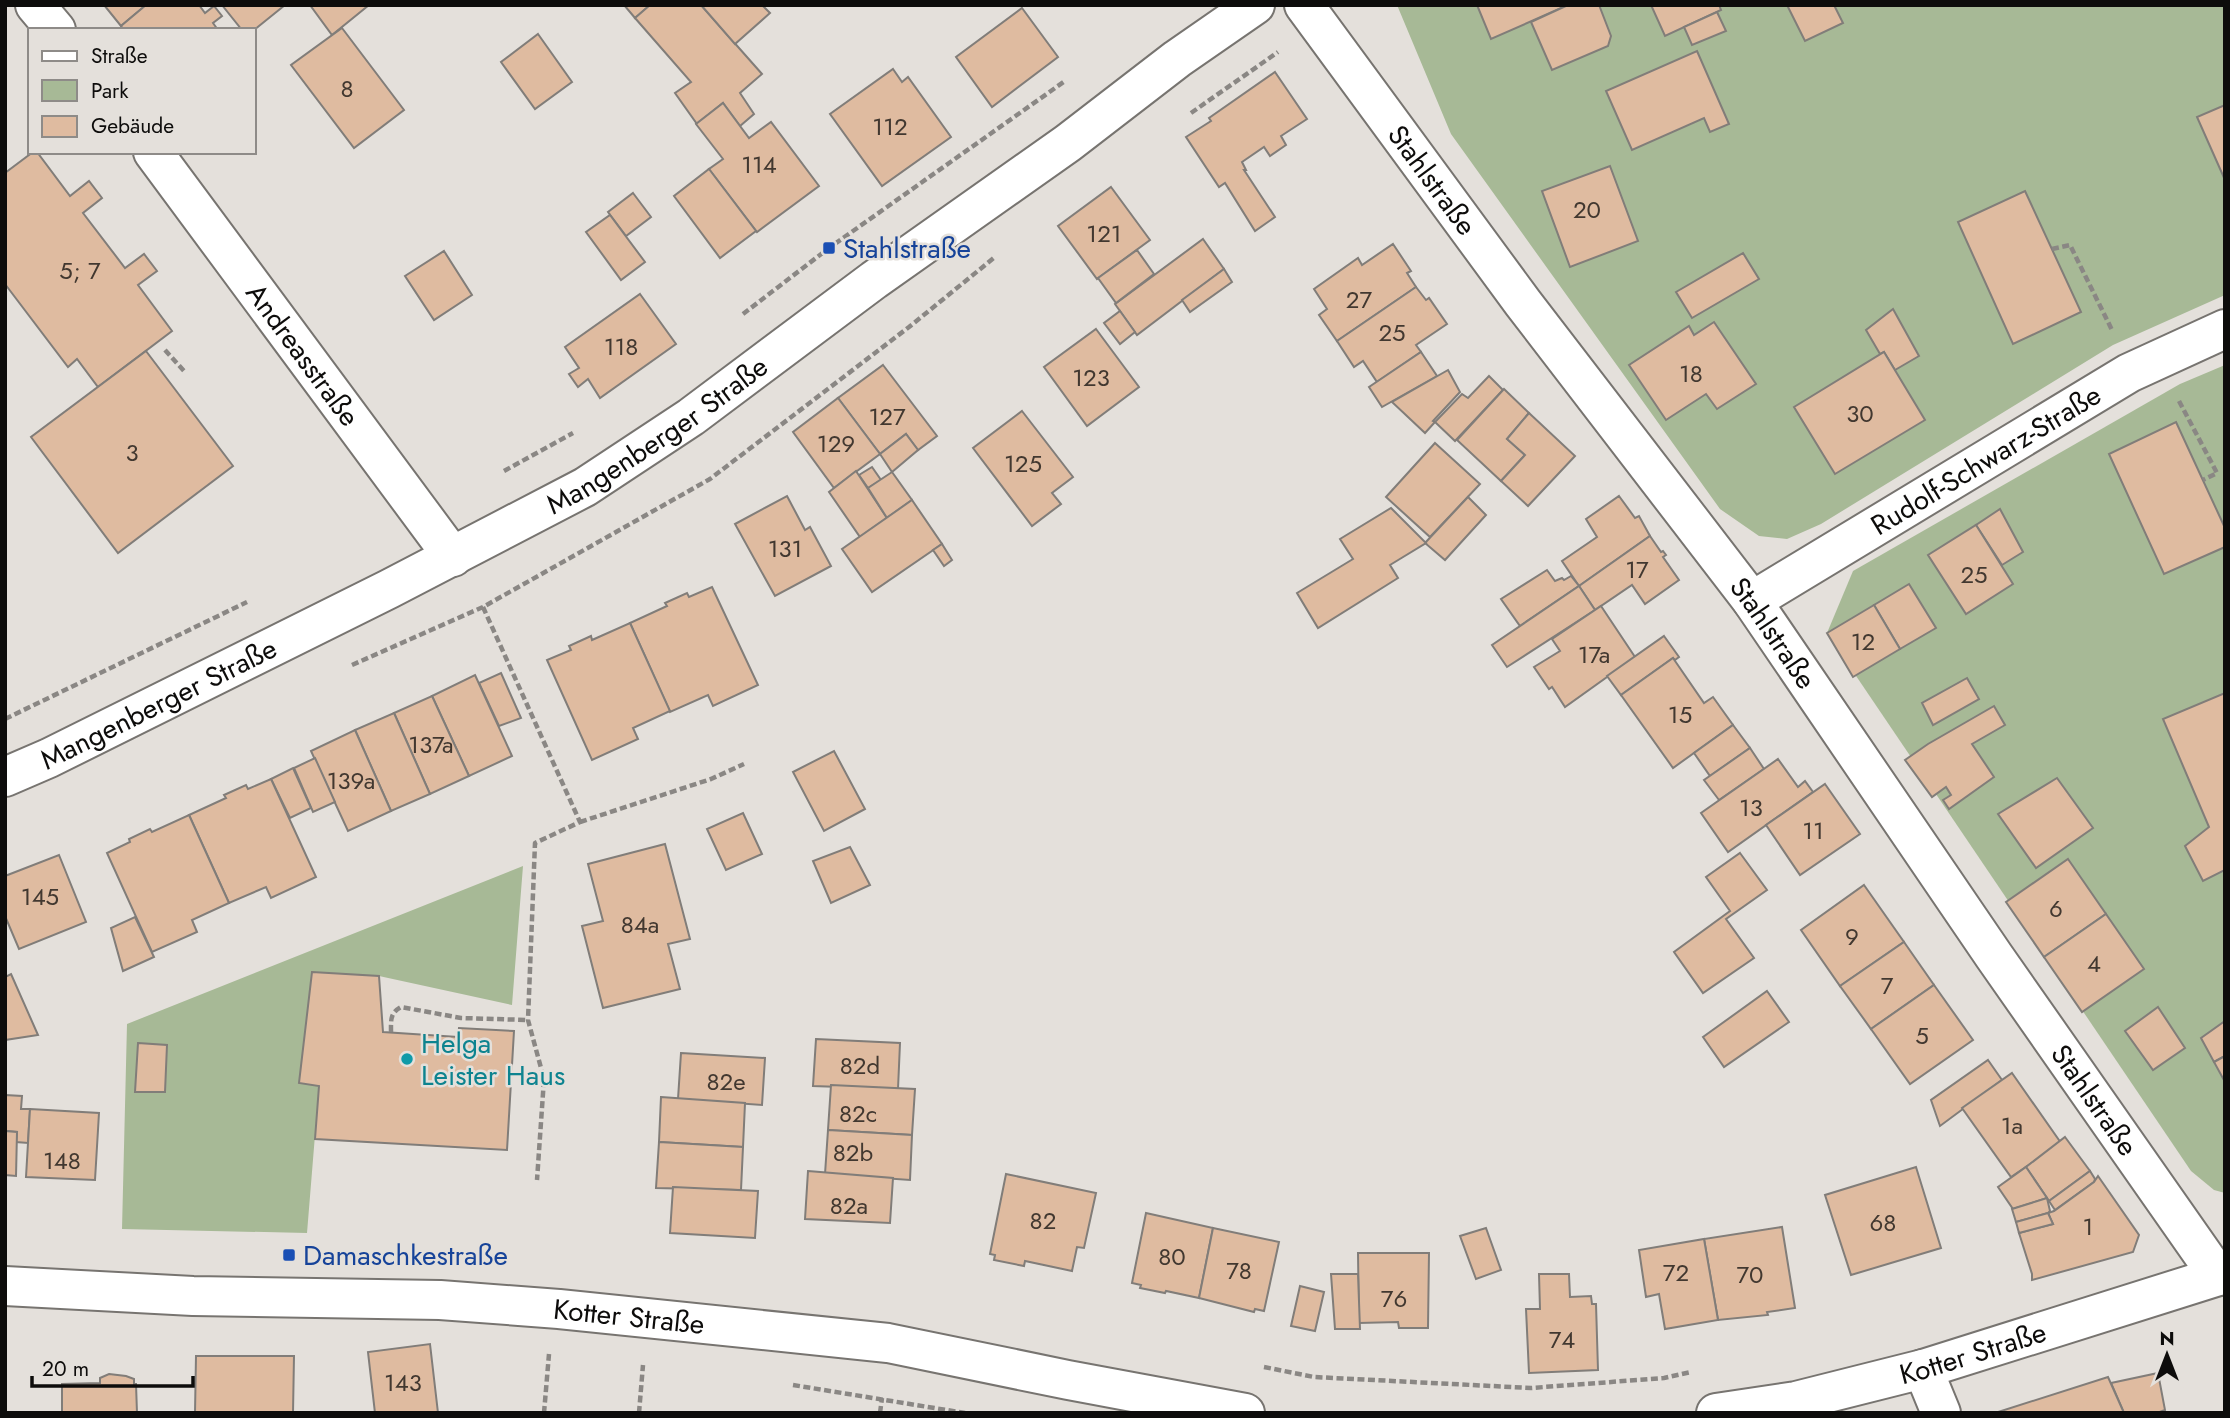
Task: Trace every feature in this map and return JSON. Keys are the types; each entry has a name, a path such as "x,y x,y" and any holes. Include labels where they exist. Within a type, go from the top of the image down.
{"street":[{"path":"36,5 54,28"},
{"name":"Mangenberger Straße","path":"5,777 49,758 453,557 585,487 691,417 874,280 1069,143 1177,59 1255,5"},
{"name":"Stahlstraße","path":"1304,5 1523,303 1752,601 2002,967 2221,1275"},
{"name":"Andreasstraße","path":"154,154 453,557"},
{"name":"Rudolf-Schwarz-Straße","path":"1752,601 2145,365 2225,329"},
{"name":"Kotter Straße","path":"1716,1413 1796,1401 1923,1369 2221,1275"},
{"name":"Kotter Straße","path":"5,1286 193,1296 440,1300 559,1308 888,1343 1245,1413"},
{"path":"1923,1369 1941,1413"}],"path":[{"path":"732,322 829,248 1074,74"},
{"path":"2052,249 2070,245 2217,473 2203,480"},
{"path":"165,350 184,371"},
{"path":"493,477 577,431"},
{"path":"5,719 254,598"},
{"path":"483,607 580,822"},
{"path":"537,1180 544,1079 528,1020 535,843 580,822 711,779 744,764"},
{"path":"391,1032 391,1018 401,1007 461,1018 528,1020"},
{"path":"544,1413 550,1350"},
{"path":"639,1413 643,1361"},
{"path":"1260,1366 1314,1377 1531,1388 1664,1378 1692,1372"},
{"path":"880,1413 882,1399"}],"green space":[{"path":"1397,5 2225,5 2225,295 2113,345 1821,524 1787,539 1759,536 1720,509 1451,134"},
{"path":"2225,365 2225,1193 2214,1190 2191,1171 1827,633 1853,571 2180,384"},
{"path":"523,866 512,1005 379,976 312,973 300,1082 319,1086 307,1233 122,1229 127,1024"}],"building":[{"path":"104,5 146,5 121,26"},
{"path":"146,5 199,5 205,13 214,6 222,16 213,23 217,28 121,26"},
{"path":"222,5 285,5 256,28 240,28"},
{"path":"310,5 369,5 332,35"},
{"path":"624,5 650,5 635,18"},
{"path":"650,5 701,5 762,74 740,93 754,114 740,126 723,103 697,124 675,93 691,82 635,18"},
{"path":"701,5 762,5 770,13 735,44"},
{"path":"1477,5 1568,5 1491,39"},
{"path":"1568,5 1599,5 1611,36 1608,46 1552,70 1531,22"},
{"path":"1651,5 1719,5 1721,10 1665,36"},
{"path":"1787,5 1834,5 1843,23 1805,41"},
{"path":"1022,8 1058,57 992,107 956,57"},
{"path":"1717,12 1726,31 1692,45 1684,27"},
{"path":"342,28 404,110 354,148 291,65"},
{"path":"538,34 572,82 535,109 501,62"},
{"path":"1697,51 1729,124 1710,132 1704,118 1632,150 1606,91"},
{"path":"893,69 902,82 908,77 951,137 882,186 830,114"},
{"path":"1275,72 1307,119 1281,136 1286,145 1270,156 1264,147 1242,162 1244,170 1275,217 1255,231 1225,183 1219,187 1186,137"},
{"path":"723,103 749,138 771,122 819,186 757,232 709,169 723,159 696,124"},
{"path":"2225,105 2225,180 2197,117"},
{"path":"30,154 38,154 70,196 89,181 102,198 83,213 125,268 144,254 157,271 138,285 172,331 98,387 77,359 68,367 5,284 5,173"},
{"path":"1610,166 1638,241 1570,267 1542,191"},
{"path":"709,169 756,231 720,258 674,196"},
{"path":"1111,187 1150,240 1097,279 1058,226"},
{"path":"2025,191 2081,312 2013,344 1958,222"},
{"path":"633,193 651,217 626,236 608,212"},
{"path":"610,215 645,262 621,280 586,232"},
{"path":"1203,239 1224,269 1137,335 1115,304"},
{"path":"1393,244 1411,271 1407,273 1416,287 1337,341 1319,315 1327,309 1314,289 1358,258 1362,265"},
{"path":"1137,250 1154,274 1116,303 1098,278"},
{"path":"444,251 472,295 434,320 405,276"},
{"path":"1743,253 1759,279 1692,318 1676,292"},
{"path":"1224,269 1232,282 1190,312 1182,300"},
{"path":"1416,287 1426,300 1429,298 1447,324 1416,345 1421,352 1377,382 1363,361 1354,367 1337,341"},
{"path":"640,294 676,344 600,398 588,379 578,387 569,374 579,368 565,347"},
{"path":"1893,309 1919,356 1895,370 1884,352 1880,354 1866,330"},
{"path":"1120,311 1135,332 1120,344 1104,323"},
{"path":"1714,322 1756,384 1717,409 1706,394 1666,420 1629,365 1689,326 1694,335"},
{"path":"1096,329 1139,387 1087,426 1044,367"},
{"path":"146,351 233,466 118,553 31,437"},
{"path":"1421,352 1437,376 1382,407 1369,387"},
{"path":"1884,352 1925,420 1835,474 1794,407"},
{"path":"883,365 937,436 918,450 906,434 880,454 838,398"},
{"path":"1448,370 1460,392 1425,433 1392,402"},
{"path":"1489,376 1503,390 1455,441 1435,422 1462,394 1468,398"},
{"path":"1504,389 1529,413 1507,439 1525,455 1501,481 1457,440"},
{"path":"838,398 880,454 834,488 793,432"},
{"path":"1022,411 1073,477 1052,493 1061,504 1032,526 973,448"},
{"path":"1529,413 1575,456 1528,506 1501,481 1525,455 1507,439"},
{"path":"2176,422 2225,528 2225,547 2164,574 2109,454"},
{"path":"906,434 918,450 892,472 880,454"},
{"path":"1435,443 1480,484 1430,537 1386,497"},
{"path":"872,467 881,480 868,488 859,475"},
{"path":"856,471 887,518 860,537 829,492"},
{"path":"892,472 912,500 887,518 868,488"},
{"path":"787,496 805,530 810,527 831,566 775,596 735,524"},
{"path":"1619,496 1635,518 1639,516 1650,536 1579,586 1562,561 1597,537 1586,519"},
{"path":"1468,497 1486,515 1445,560 1425,543"},
{"path":"912,500 942,544 872,592 842,549"},
{"path":"1391,508 1426,543 1390,565 1398,578 1318,628 1297,593 1353,559 1340,539"},
{"path":"2000,509 2023,552 2002,565 1976,525"},
{"path":"1976,525 2013,584 1966,614 1928,555"},
{"path":"1650,536 1666,555 1663,557 1679,580 1645,604 1632,585 1595,610 1579,586"},
{"path":"942,544 952,560 944,566 933,550"},
{"path":"1547,570 1555,581 1571,576 1579,586 1520,626 1501,599"},
{"path":"1909,584 1936,628 1900,649 1874,605"},
{"path":"1579,586 1595,610 1507,667 1492,645"},
{"path":"712,587 758,685 713,706 708,695 670,712 630,623 667,606 665,603 687,593 689,597"},
{"path":"1874,605 1900,649 1853,677 1827,633"},
{"path":"1601,606 1635,657 1565,707 1534,667 1560,651 1552,639"},
{"path":"630,623 670,711 633,728 638,739 592,760 547,660 571,650 569,646 591,636 592,640"},
{"path":"1664,636 1679,657 1675,660 1673,658 1621,695 1607,676"},
{"path":"1673,658 1704,703 1713,697 1733,725 1673,768 1621,695"},
{"path":"501,673 521,718 499,726 479,683"},
{"path":"475,675 512,756 469,776 432,696"},
{"path":"1967,678 1979,699 1933,725 1922,703"},
{"path":"2225,693 2225,870 2203,881 2185,846 2209,827 2163,719"},
{"path":"432,696 469,776 430,794 394,713"},
{"path":"1994,706 2005,725 1972,744 1994,777 1949,809 1943,800 1951,795 1946,787 1932,797 1905,760"},
{"path":"394,713 430,794 391,811 355,730"},
{"path":"1733,725 1750,748 1710,776 1694,753"},
{"path":"355,730 391,811 348,831 311,751"},
{"path":"1750,748 1764,769 1719,800 1704,780"},
{"path":"834,751 865,809 824,831 793,772"},
{"path":"315,758 335,802 313,812 294,768"},
{"path":"1778,759 1798,787 1805,781 1813,792 1728,852 1701,813"},
{"path":"293,768 311,808 290,818 271,779"},
{"path":"2057,778 2093,828 2036,868 1998,814"},
{"path":"271,779 316,877 271,898 266,887 229,903 189,815 226,798 224,795 246,785 248,789"},
{"path":"1825,784 1860,834 1800,875 1766,825"},
{"path":"743,813 762,854 726,870 707,829"},
{"path":"189,815 229,903 192,920 197,932 152,952 107,853 150,829 152,832"},
{"path":"665,844 690,939 668,944 680,989 603,1008 582,926 603,921 588,864"},
{"path":"850,847 870,885 831,903 813,861"},
{"path":"1740,853 1767,890 1726,919 1754,958 1703,993 1674,952 1730,911 1706,877"},
{"path":"59,855 86,922 19,949 5,916 5,876"},
{"path":"2068,859 2106,914 2044,957 2006,902"},
{"path":"1864,885 1904,942 1840,986 1801,930"},
{"path":"2106,914 2144,969 2082,1012 2044,957"},
{"path":"135,917 154,957 123,971 111,928"},
{"path":"1904,942 1934,985 1871,1029 1840,986"},
{"name":"Helga Leister Haus","path":"312,972 379,976 383,1032 458,1037 459,1028 514,1031 507,1150 315,1139 319,1086 299,1083"},
{"path":"11,974 38,1035 5,1040 5,977"},
{"path":"1934,985 1973,1040 1910,1084 1871,1029"},
{"path":"1767,991 1789,1022 1724,1067 1703,1037"},
{"path":"2158,1007 2185,1048 2153,1070 2125,1031"},
{"path":"2225,1021 2225,1056 2214,1062 2201,1038"},
{"path":"816,1039 900,1043 898,1089 813,1086"},
{"path":"138,1043 167,1045 165,1092 135,1092"},
{"path":"681,1053 765,1058 762,1105 678,1099"},
{"path":"2225,1056 2225,1082 2214,1062"},
{"path":"1988,1060 2002,1080 1940,1126 1931,1100"},
{"path":"2012,1073 2061,1143 2011,1177 1962,1108"},
{"path":"831,1085 915,1089 912,1135 828,1130"},
{"path":"5,1095 22,1096 21,1109 30,1109 28,1143 16,1142 17,1132 5,1131"},
{"path":"661,1097 745,1103 743,1147 659,1142"},
{"path":"30,1109 99,1113 95,1180 26,1177"},
{"path":"828,1130 912,1135 910,1180 825,1174"},
{"path":"5,1131 17,1132 16,1176 5,1175"},
{"path":"2065,1137 2090,1171 2049,1201 2026,1167"},
{"path":"659,1142 743,1147 741,1190 656,1188"},
{"path":"1916,1167 1941,1248 1851,1275 1825,1195"},
{"path":"2026,1167 2047,1198 2013,1209 1998,1187"},
{"path":"808,1171 893,1178 890,1223 805,1219"},
{"path":"2090,1171 2094,1182 2055,1210 2049,1201"},
{"path":"1006,1174 1096,1193 1084,1248 1077,1247 1072,1271 1025,1261 1024,1266 994,1260 995,1255 990,1254"},
{"path":"2098,1176 2139,1235 2133,1252 2032,1280 2019,1233 2053,1224 2048,1213 2094,1182"},
{"path":"673,1187 758,1191 755,1238 670,1233"},
{"path":"2047,1198 2050,1211 2048,1213 2016,1222 2012,1209"},
{"path":"1146,1213 1213,1228 1199,1298 1140,1288 1141,1285 1132,1283"},
{"path":"2048,1213 2053,1224 2019,1233 2016,1222"},
{"path":"1782,1227 1795,1308 1767,1312 1768,1315 1718,1320 1704,1239"},
{"path":"1213,1228 1279,1242 1264,1311 1255,1309 1254,1312 1199,1298"},
{"path":"1486,1228 1501,1270 1476,1279 1460,1236"},
{"path":"1704,1239 1718,1320 1665,1329 1659,1294 1646,1297 1639,1250"},
{"path":"1358,1253 1429,1253 1428,1328 1399,1328 1398,1322 1359,1323"},
{"path":"1331,1274 1358,1274 1360,1329 1335,1329"},
{"path":"1539,1274 1569,1274 1570,1297 1591,1296 1592,1304 1596,1304 1598,1370 1529,1373 1526,1309 1540,1309"},
{"path":"1300,1286 1324,1292 1315,1331 1291,1326"},
{"path":"430,1344 438,1413 375,1413 368,1352"},
{"path":"196,1356 294,1356 293,1413 195,1413"},
{"path":"2158,1373 2165,1410 2157,1413 2124,1413 2111,1383"},
{"path":"109,1374 134,1379 137,1413 62,1413 62,1384 100,1383 100,1378"},
{"path":"2108,1377 2124,1413 1995,1413"}],"place":[{"name":"Stahlstraße","path":"829,248"},
{"name":"Helga Leister Haus","path":"407,1059"},
{"name":"Damaschkestraße","path":"289,1255"}]}
